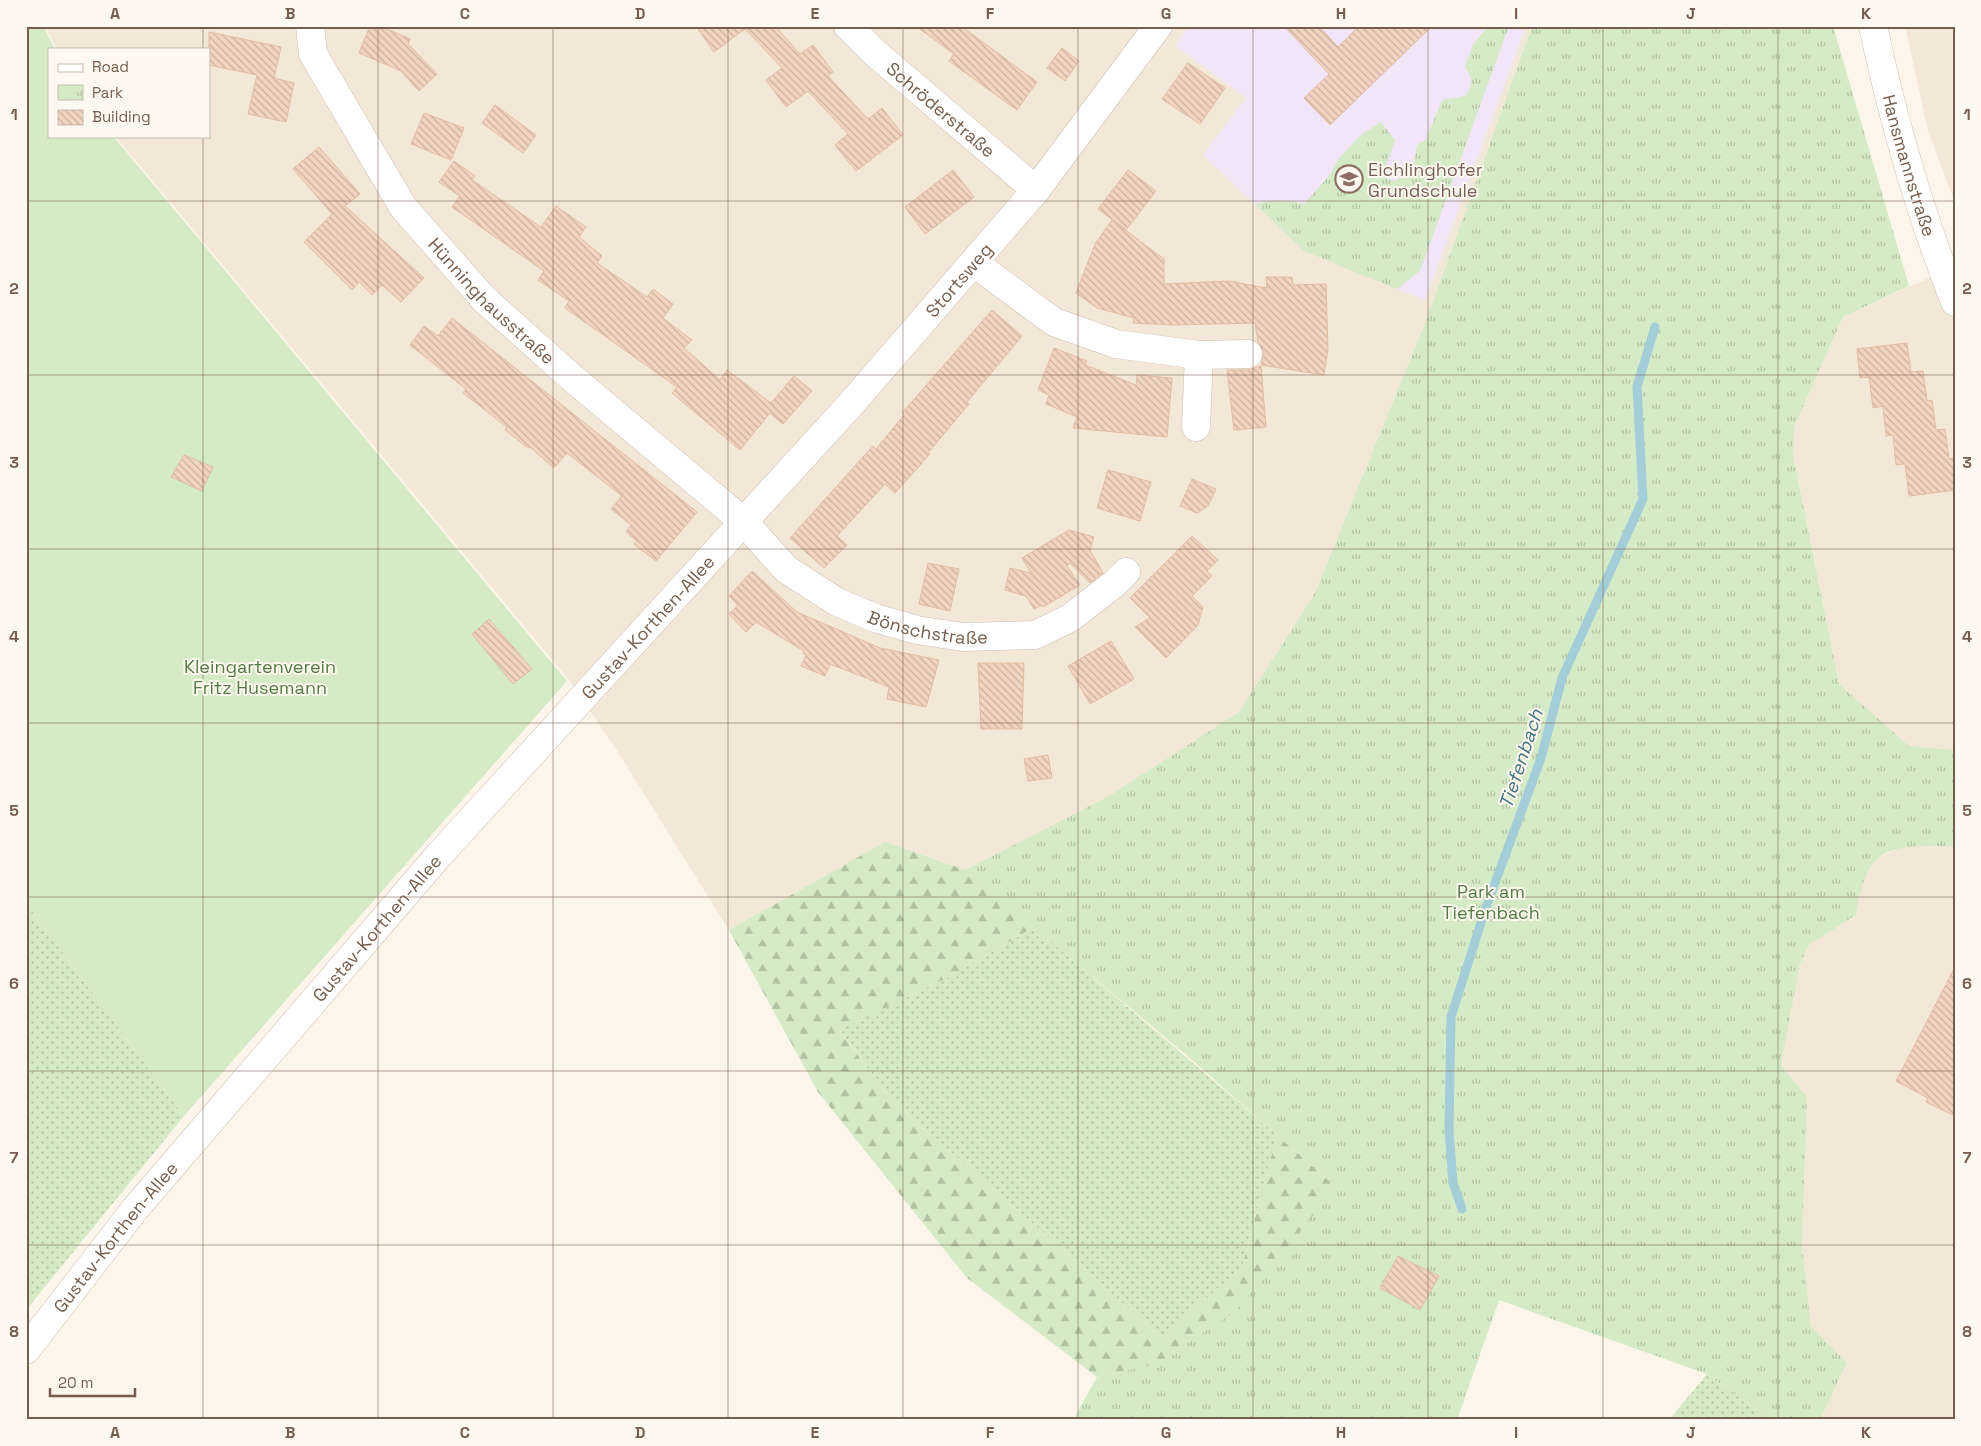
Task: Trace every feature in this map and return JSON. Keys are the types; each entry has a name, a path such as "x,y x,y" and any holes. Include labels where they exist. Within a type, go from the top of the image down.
{"street":[{"name":"Hünninghausstraße","path":"310,26 313,54 403,207 484,299 571,377 744,522"},
{"name":"Schröderstraße","path":"848,26 875,53 1036,190"},
{"name":"Stortsweg","path":"744,522 852,404 1036,190 1158,26"},
{"name":"Hansmannstraße","path":"1873,26 1882,66 1930,238 1955,302"},
{"path":"974,263 1054,322 1116,344 1199,355 1248,354"},
{"path":"1196,427 1199,355"},
{"name":"Bönschstraße","path":"744,522 786,569 837,602 875,618 917,630 962,637 1035,635 1070,618 1114,584 1126,572"},
{"name":"Gustav-Korthen-Allee","path":"26,1350 135,1209 414,885 744,522"}],"shaded area":[{"path":"44,26 1532,26 1427,318 1315,593 1239,712 1109,796 965,870 885,842 729,930 618,752 569,680 117,138 210,138 210,48 56,48"},
{"name":"Eichlinghofer Grundschule","path":"1188,26 1526,26 1425,300 1304,251 1203,155 1246,98 1176,46"},
{"path":"1905,26 1955,26 1955,203 1928,131"},
{"path":"1955,266 1955,750 1909,746 1839,684 1793,453 1795,425 1843,317"},
{"path":"1955,846 1955,1420 1820,1420 1847,1363 1811,1326 1802,1246 1807,1097 1781,1065 1800,964 1809,945 1856,915 1861,885 1875,859 1901,847"}],"green space":[{"name":"Kleingartenverein Fritz Husemann","path":"26,26 43,26 54,48 48,48 48,138 115,138 567,681 184,1116 26,903"},
{"path":"1489,26 1509,26 1420,271 1397,289 1304,251 1255,204 1280,200 1304,204 1328,177 1339,158 1362,134 1381,122 1395,140 1382,177 1395,181 1413,169 1417,145 1426,139 1442,100 1465,96 1468,92 1471,82 1470,75 1465,67 1473,44"},
{"name":"Park am Tiefenbach","path":"1532,26 1833,26 1909,286 1843,317 1795,425 1793,454 1839,684 1909,746 1955,750 1955,846 1897,849 1875,861 1867,874 1861,891 1856,915 1809,945 1800,964 1781,1065 1807,1097 1802,1246 1811,1326 1847,1363 1820,1420 1772,1420 1707,1374 1499,1300 1457,1420 1073,1420 1097,1377 1156,1364 1236,1311 1336,1187 1185,1054 965,870 1109,796 1239,712 1315,593 1427,318"},
{"path":"885,842 965,870 1034,927 947,978 839,1030 889,1097 1162,1338 1242,1267 1277,1135 1363,1211 1263,1342 1097,1377 967,1278 818,1092 729,930"},
{"path":"26,903 184,1116 26,1310"},
{"path":"1034,927 1277,1135 1242,1267 1162,1338 889,1097 839,1029 947,978"},
{"path":"1707,1374 1772,1420 1669,1420"}],"building":[{"path":"370,26 380,26 410,39 408,44 437,74 419,91 401,71 359,53"},
{"path":"696,26 775,26 800,54 813,45 833,72 828,76 868,119 882,108 903,135 856,171 835,145 848,134 808,91 786,107 766,80 782,68 745,29 714,52"},
{"path":"916,26 961,26 1037,82 1017,110 949,61 954,54"},
{"path":"1284,26 1319,26 1338,47 1359,26 1432,26 1330,125 1304,98 1329,74"},
{"path":"209,32 281,47 274,78 294,83 286,122 248,114 257,75 210,65"},
{"path":"1062,48 1079,61 1065,81 1047,68"},
{"path":"1188,63 1225,88 1200,124 1162,99"},
{"path":"495,105 536,135 523,153 482,123"},
{"path":"424,113 464,128 451,160 411,144"},
{"path":"319,147 360,194 345,206 424,278 401,302 382,285 372,295 359,282 352,290 304,242 332,214 293,169"},
{"path":"454,161 475,176 472,180 541,227 556,206 586,227 579,237 602,256 597,263 647,297 653,289 673,304 663,318 692,340 684,348 720,380 727,370 771,403 794,376 812,391 783,424 770,413 740,450 672,393 677,387 565,308 569,301 538,280 544,271 452,207 460,196 439,182"},
{"path":"953,170 974,197 925,234 905,207"},
{"path":"1128,170 1156,191 1126,230 1098,209"},
{"path":"1112,220 1164,259 1164,284 1229,281 1267,288 1266,277 1292,277 1293,285 1326,284 1328,349 1324,375 1261,365 1264,353 1258,342 1255,323 1173,325 1133,323 1134,318 1097,308 1076,293 1095,244"},
{"path":"992,310 1022,336 967,402 969,404 928,453 930,454 895,493 885,484 837,536 847,545 824,568 790,538 873,446 876,449 904,415 902,413"},
{"path":"452,318 697,512 656,561 634,544 637,541 626,532 631,525 611,509 622,496 567,453 554,468 530,447 528,448 505,430 507,427 463,393 466,389 410,345 424,326 438,336"},
{"path":"1907,343 1911,372 1923,371 1927,401 1932,400 1936,430 1945,429 1949,459 1955,458 1955,490 1909,496 1905,464 1896,465 1893,435 1886,436 1883,406 1873,408 1869,377 1860,378 1857,349"},
{"path":"1054,348 1087,361 1085,365 1136,385 1137,375 1172,378 1167,437 1073,428 1077,417 1046,404 1049,395 1038,390"},
{"path":"1261,366 1266,427 1234,430 1227,370 1248,370"},
{"path":"184,455 213,467 202,491 171,477"},
{"path":"1108,470 1151,482 1140,521 1097,508"},
{"path":"1192,479 1216,489 1208,506 1197,513 1180,506"},
{"path":"1069,530 1094,537 1090,550 1103,573 1090,583 1070,563 1067,566 1080,585 1043,607 1042,605 1034,609 1026,596 1005,590 1010,568 1031,573 1022,558"},
{"path":"1192,536 1218,560 1207,571 1212,576 1192,596 1203,607 1198,625 1166,658 1135,627 1150,618 1130,598"},
{"path":"928,563 959,569 950,611 919,604"},
{"path":"752,571 797,612 880,648 939,660 926,707 887,699 889,687 830,664 825,676 801,666 806,655 803,653 804,651 756,622 746,632 729,614 738,605 729,596"},
{"path":"489,619 532,669 513,684 472,634"},
{"path":"1111,641 1134,679 1090,704 1068,666"},
{"path":"978,663 1024,663 1022,729 981,729"},
{"path":"1048,755 1052,778 1028,781 1024,759"},
{"path":"1955,967 1955,1116 1926,1102 1928,1098 1896,1081"},
{"path":"1398,1256 1439,1276 1420,1310 1380,1288"}],"waterway":[{"name":"Tiefenbach","path":"1462,1209 1453,1183 1449,1130 1451,1017 1485,910 1541,758 1562,678 1643,499 1637,387 1655,327"}],"place":[{"name":"Eichlinghofer Grundschule","path":"1349,179"}]}
